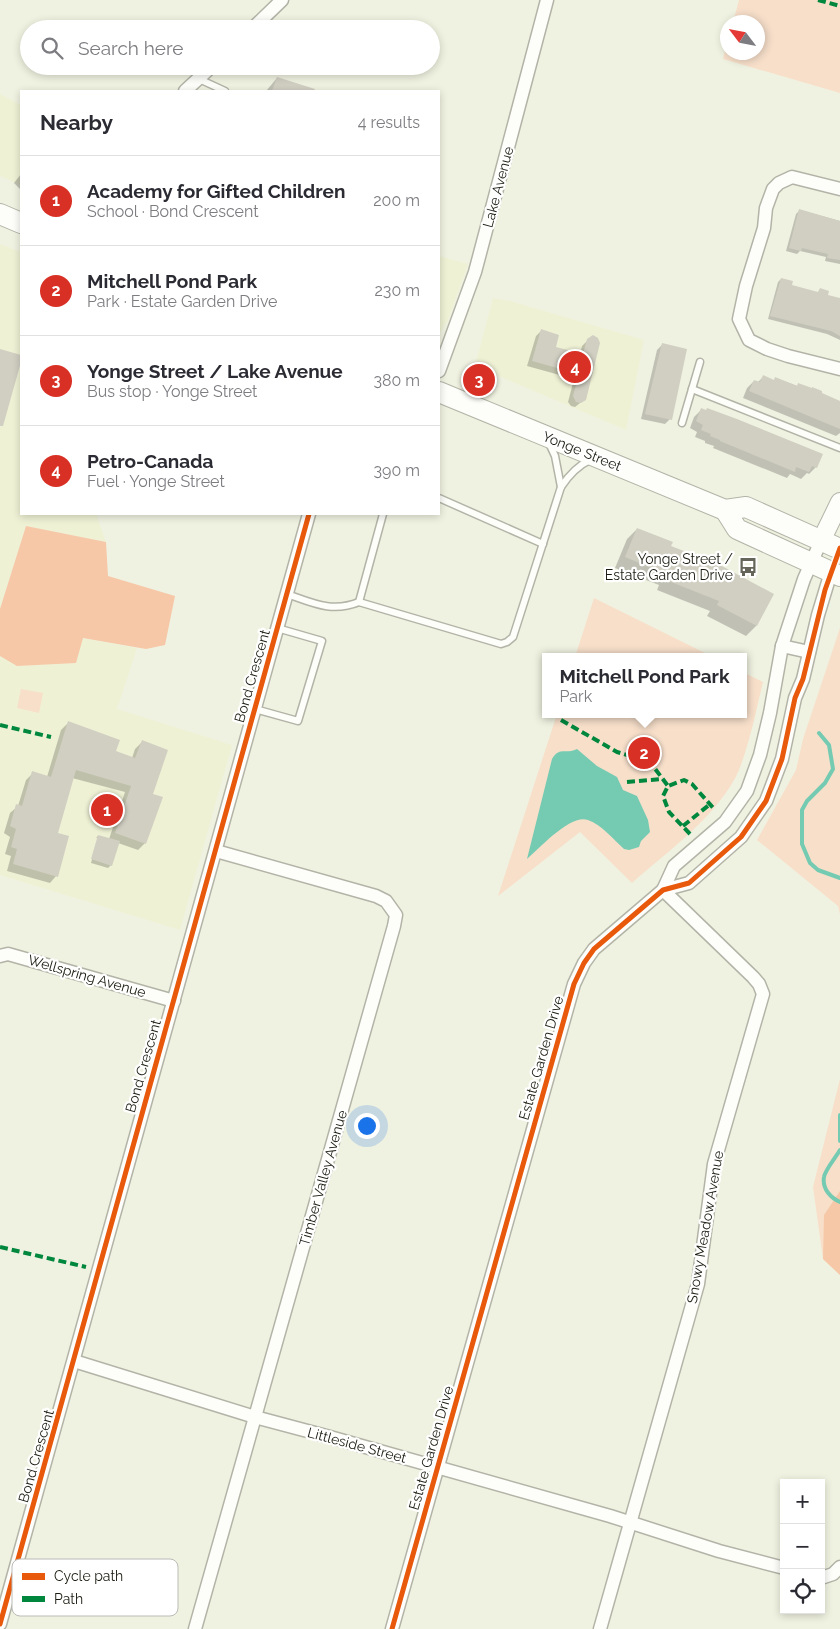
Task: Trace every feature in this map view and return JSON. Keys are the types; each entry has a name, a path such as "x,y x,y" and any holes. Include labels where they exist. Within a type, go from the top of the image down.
{"main road":[{"path":"0,214 20,223"},
{"name":"Yonge Street","path":"440,392 725,510 746,506 840,549"},
{"path":"725,510 737,529 836,574"}],"street":[{"path":"261,20 282,0"},
{"name":"Lake Avenue","path":"440,368 476,272 547,0"},
{"path":"186,90 202,75"},
{"path":"840,189 792,177 779,183 773,189 766,208 764,228 746,286 739,319 749,340 767,349 840,369"},
{"path":"821,541 840,502"},
{"name":"Bond Crescent","path":"18,1559 134,1137 174,1001 310,515"},
{"name":"Estate Garden Drive","path":"663,890 674,866 725,822 747,791 760,755 782,646 804,579 821,541"},
{"path":"836,574 840,549"},
{"name":"Estate Garden Drive","path":"392,1629 574,984 594,948 663,890 689,883 741,837 766,801 782,759 795,698 803,679 809,652 836,574"},
{"path":"782,646 809,652"},
{"name":"Timber Valley Avenue","path":"196,1629 396,915 386,901 376,896 216,851"},
{"name":"Snowy Meadow Avenue","path":"600,1629 698,1284 714,1164 763,994 759,984 753,977 663,890"},
{"name":"Wellspring Avenue","path":"0,956 8,954 174,1001"},
{"name":"Littleside Street","path":"74,1361 255,1417 631,1522 780,1567"},
{"path":"825,1577 833,1574 840,1567"},
{"name":"Bond Crescent","path":"0,1624 12,1581"}],"lane":[{"path":"198,79 223,90"},
{"path":"682,423 700,362"},
{"path":"692,388 840,448"},
{"path":"547,437 554,456 561,488"},
{"path":"287,594 333,608 359,602 501,644 507,642 513,637 561,488 569,475 582,464 596,457"},
{"path":"440,498 542,544"},
{"path":"359,602 384,515"},
{"path":"255,709 298,721 322,641 277,628"}],"shaded area":[{"path":"739,0 840,0 840,93 726,60 765,60 765,15 735,15"},
{"path":"0,94 20,104 20,185 0,176"},
{"path":"0,244 20,252 20,515 96,515 106,542 26,526 0,609"},
{"path":"440,256 468,264 448,320 440,332"},
{"path":"493,298 510,301 644,340 626,430 475,366"},
{"path":"26,526 106,542 108,576 175,596 165,645 146,649 83,638 76,663 17,666 0,656 0,609"},
{"path":"594,598 705,653 576,653"},
{"path":"840,628 840,914 838,906 757,840 796,770 803,739"},
{"path":"83,638 137,648 117,709 232,745 180,930 0,875 0,656 17,666"},
{"path":"747,674 763,682 743,759 730,786 719,802 692,831 632,883 580,832 498,896 556,718 747,718"},
{"path":"21,689 43,693 39,713 17,708"},
{"path":"840,1079 840,1275 823,1259 813,1187"},
{"path":"840,1191 840,1275 823,1259 824,1215"}],"water":[{"path":"577,749 597,766 617,777 623,790 637,796 648,820 650,832 641,841 639,847 629,850 624,849 598,825 588,820 581,820 564,827 527,859 552,759 560,752"}],"building":[{"path":"277,77 315,89 314,90 272,90"},
{"path":"799,209 840,221 840,260 827,258 828,254 802,248 801,251 789,248"},
{"path":"781,278 793,281 792,285 818,292 820,288 829,291 828,295 840,298 840,336 831,331 770,316"},
{"path":"541,329 559,335 556,347 583,354 587,339 593,335 598,338 600,343 586,400 581,403 576,402 573,396 579,374 532,361"},
{"path":"662,343 687,349 672,420 645,414"},
{"path":"0,349 20,355 20,366 3,426 0,426"},
{"path":"763,375 774,380 775,377 797,386 798,383 812,387 840,401 840,429 749,391 754,380 760,382"},
{"path":"701,408 706,410 707,408 737,419 823,454 817,468 812,466 809,472 796,467 795,472 710,436 711,434 701,430 703,425 696,421"},
{"path":"637,528 673,542 671,546 720,565 774,594 757,626 717,605 719,601 666,580 668,575 625,557"},
{"path":"68,721 120,740 116,751 135,758 142,740 168,750 153,794 163,797 146,844 115,833 131,786 76,770 58,833 69,836 58,877 13,864 17,849 11,847 16,829 10,826 16,804 22,806 32,771 51,777"},
{"path":"98,835 120,841 112,866 91,859"}],"waterway":[{"path":"819,733 829,745 833,769 825,783 807,801 802,810 802,844 810,863 818,870 840,878"},
{"path":"840,1115 840,1141"},
{"path":"840,1150 824,1177 824,1185 828,1192 840,1202"}],"marked path":[{"path":"818,0 840,6"},
{"path":"561,720 617,752 650,762 668,786"},
{"path":"0,725 51,737"},
{"path":"627,782 663,779"},
{"path":"690,834 669,812 663,796 668,786 684,780 692,784 715,810"},
{"path":"683,826 709,805"},
{"path":"0,1247 86,1267"}],"cycle path":[{"path":"18,1559 309,515"},
{"path":"392,1629 574,984 584,963 594,949 663,890 689,883 741,837 766,801 782,759 795,698 803,679 825,590 840,548"},
{"path":"0,1624 12,1581"}],"place":[{"name":"Petro-Canada","path":"575,367"},
{"name":"Yonge Street / Lake Avenue","path":"479,380"},
{"name":"Yonge Street / Estate Garden Drive","path":"748,567"},
{"name":"Mitchell Pond Park","path":"644,753"},
{"name":"Academy for Gifted Children","path":"107,810"}]}
